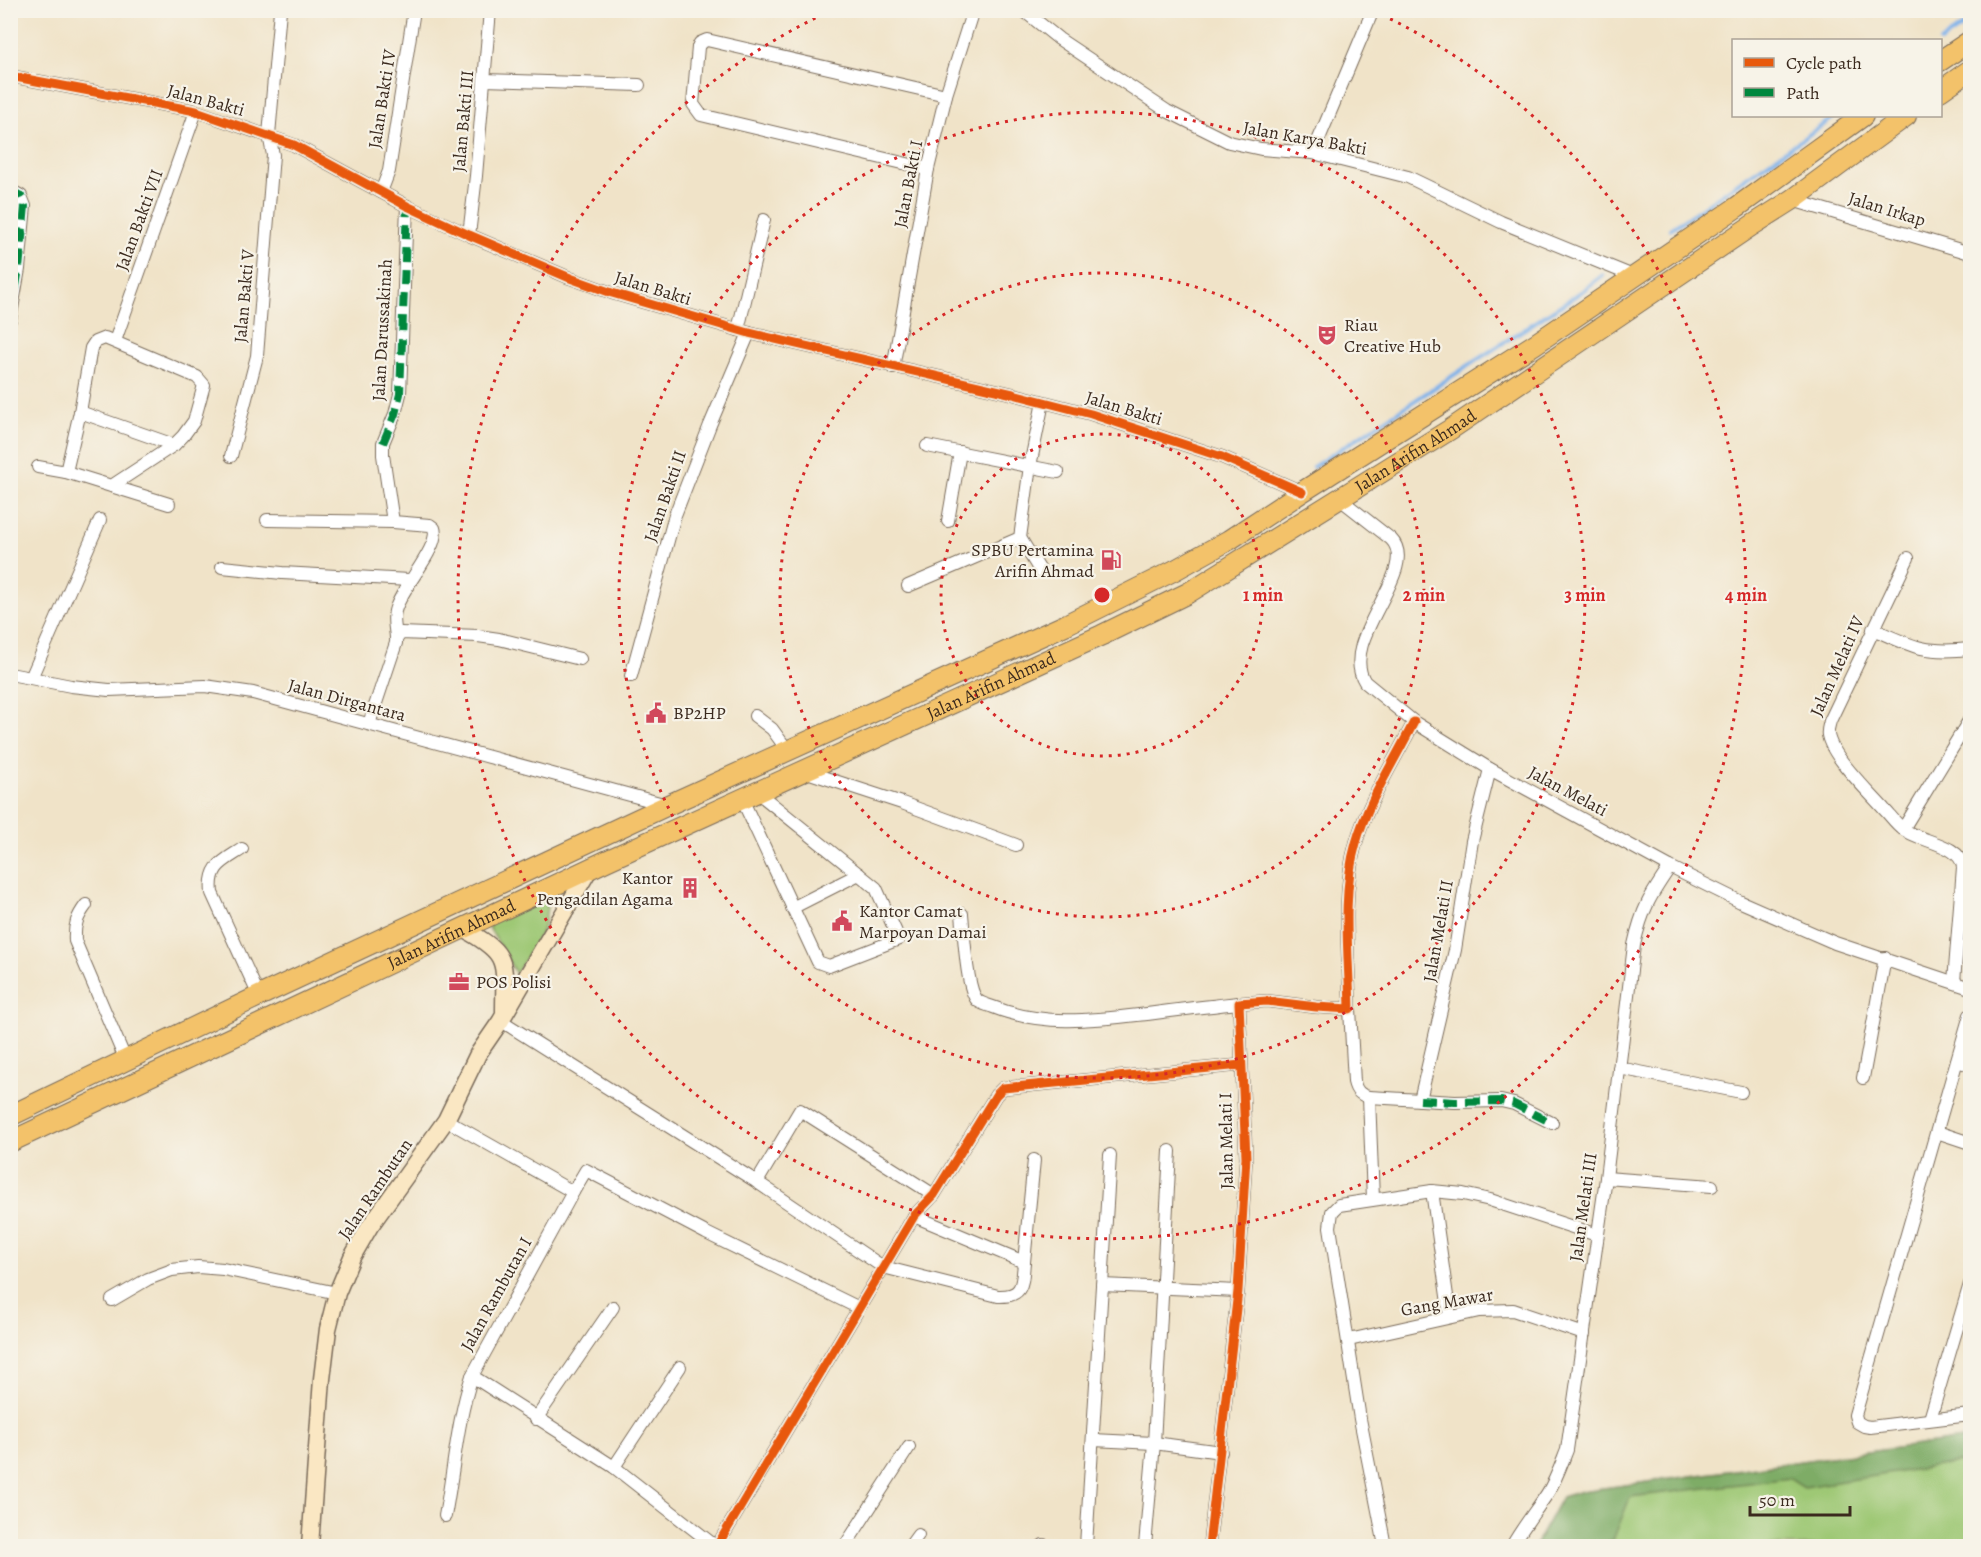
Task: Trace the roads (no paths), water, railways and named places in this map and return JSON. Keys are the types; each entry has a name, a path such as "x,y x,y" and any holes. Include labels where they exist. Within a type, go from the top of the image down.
{"main road":[{"path":"1942,61 1971,40"},
{"path":"1942,90 1971,70"},
{"name":"Jalan Arifin Ahmad","path":"10,1116 668,805 1065,625 1175,570 1229,540 1535,344 1737,207 1862,117"},
{"name":"Jalan Arifin Ahmad","path":"10,1142 590,868 1102,635 1188,592 1451,429 1750,226 1792,200 1905,117"},
{"path":"1737,207 1750,226"},
{"path":"930,687 941,709"},
{"name":"Jalan Rambutan","path":"309,1546 328,1329 338,1293 352,1257 370,1226 446,1120 478,1054 590,868"},
{"path":"462,928 485,941 500,955 504,967 502,1017"},
{"path":"31,1107 41,1128"}],"street":[{"name":"Jalan Bakti V","path":"231,456 257,356 273,155 269,135 280,10"},
{"name":"Jalan Bakti IV","path":"381,192 389,171 414,10"},
{"name":"Jalan Bakti III","path":"469,235 490,10"},
{"name":"Jalan Bakti I","path":"893,368 928,169 946,95 973,10"},
{"name":"Jalan Karya Bakti","path":"1023,10 1059,39 1167,111 1229,142 1313,153 1408,177 1501,222 1633,276"},
{"path":"1313,153 1373,10"},
{"path":"928,169 700,115 693,104 698,47 700,43 707,40 946,95"},
{"name":"Jalan Bakti","path":"10,76 196,111 294,145 407,206 580,282 743,332 1091,414 1222,457 1302,492"},
{"path":"484,80 639,85"},
{"name":"Jalan Bakti VII","path":"115,341 196,111"},
{"path":"10,190 21,196 25,206 19,268 10,320"},
{"name":"Jalan Irkap","path":"1792,200 1971,253"},
{"name":"Jalan Darussakinah","path":"393,522 383,443 395,414 400,394 407,206"},
{"name":"Jalan Bakti II","path":"631,675 675,515 743,332 764,220"},
{"path":"66,472 92,345 101,339 115,341 197,377 203,383 204,391 194,421 174,445 113,485"},
{"path":"1041,572 1020,538 1030,466 1043,402"},
{"path":"80,412 174,445"},
{"path":"927,446 1058,472"},
{"path":"948,521 960,452"},
{"path":"38,467 113,485 169,504"},
{"name":"Jalan Melati","path":"1340,499 1390,539 1398,552 1397,566 1362,643 1358,661 1365,682 1414,722 1490,769 1670,867 1781,921 1835,943 1971,988"},
{"path":"267,519 393,522 432,526 436,531 436,538 409,580 394,611 393,625 397,638"},
{"path":"31,678 100,520"},
{"path":"908,586 1020,538"},
{"name":"Jalan Melati IV","path":"1908,558 1830,721 1828,734 1847,768 1903,830 1956,852 1963,863 1954,982"},
{"path":"222,567 282,573 409,580"},
{"path":"1873,629 1922,649 1944,652 1971,649"},
{"path":"369,724 397,638 401,633 499,639 580,660"},
{"name":"Jalan Dirgantara","path":"10,674 109,690 183,686 232,689 668,805"},
{"path":"755,716 772,729 788,751"},
{"path":"1903,830 1971,719"},
{"path":"1414,722 1374,800 1356,842 1351,864 1348,917 1350,1009 1355,1086 1360,1094 1369,1097 1455,1102 1501,1101 1514,1104 1552,1123"},
{"name":"Jalan Melati II","path":"1420,1100 1455,950 1472,841 1490,769"},
{"path":"804,771 902,803 1016,845"},
{"path":"750,795 876,888 899,939 829,966 818,962 792,908 750,795"},
{"path":"242,849 218,865 212,876 211,887 260,996"},
{"name":"Jalan Melati III","path":"1512,1546 1547,1494 1559,1472 1567,1450 1606,1178 1633,955 1640,921 1650,896 1670,867"},
{"path":"792,908 859,874"},
{"path":"86,905 77,917 74,930 75,940 126,1061"},
{"path":"962,914 972,993 979,1002 1021,1017 1068,1021 1103,1019 1267,1001 1350,1009"},
{"path":"1863,1078 1885,958"},
{"name":"Jalan Melati I","path":"1209,1546 1238,1291 1246,1158 1239,1003"},
{"path":"1971,1015 1855,1410 1857,1422 1864,1426 1971,1414"},
{"path":"502,1017 757,1182 883,1267 998,1296 1016,1293 1021,1286 1034,1160"},
{"path":"1957,1061 1971,1065"},
{"path":"716,1546 914,1216 934,1195 996,1095 1003,1088 1241,1065"},
{"path":"1619,1068 1741,1092"},
{"path":"1369,1097 1373,1199"},
{"path":"757,1182 800,1110 934,1195"},
{"path":"446,1120 573,1192"},
{"path":"1937,1132 1971,1143"},
{"path":"1145,1546 1154,1443 1170,1151"},
{"path":"1086,1546 1110,1155"},
{"name":"Jalan Rambutan I","path":"716,1546 614,1467 472,1376 586,1170 706,1233 859,1308"},
{"path":"1606,1178 1712,1186"},
{"path":"1432,1191 1450,1317"},
{"path":"1385,1546 1360,1419 1349,1340 1338,1284 1330,1227 1331,1216 1339,1205 1432,1191 1490,1200 1597,1235"},
{"path":"914,1216 1024,1262"},
{"path":"112,1300 148,1279 172,1270 198,1267 223,1269 338,1293"},
{"path":"1930,1419 1971,1284"},
{"path":"1102,1285 1238,1291"},
{"path":"536,1419 613,1307"},
{"name":"Gang Mawar","path":"1349,1340 1479,1311 1513,1310 1584,1334"},
{"path":"614,1467 680,1367"},
{"path":"445,1516 464,1400 472,1376"},
{"path":"1093,1440 1154,1443 1221,1452"},
{"path":"845,1546 909,1447"},
{"path":"910,1546 918,1535"}],"waterway":[{"path":"1942,41 1970,21"},
{"path":"1671,229 1835,117"},
{"path":"1313,467 1581,292 1603,275"}],"place":[{"name":"Riau Creative Hub","path":"1327,335"},
{"name":"SPBU Pertamina Arifin Ahmad","path":"1111,560"},
{"name":"BP2HP","path":"656,713"},
{"name":"Kantor Pengadilan Agama","path":"690,888"},
{"name":"Kantor Camat Marpoyan Damai","path":"842,921"},
{"name":"POS Polisi","path":"459,982"}]}
